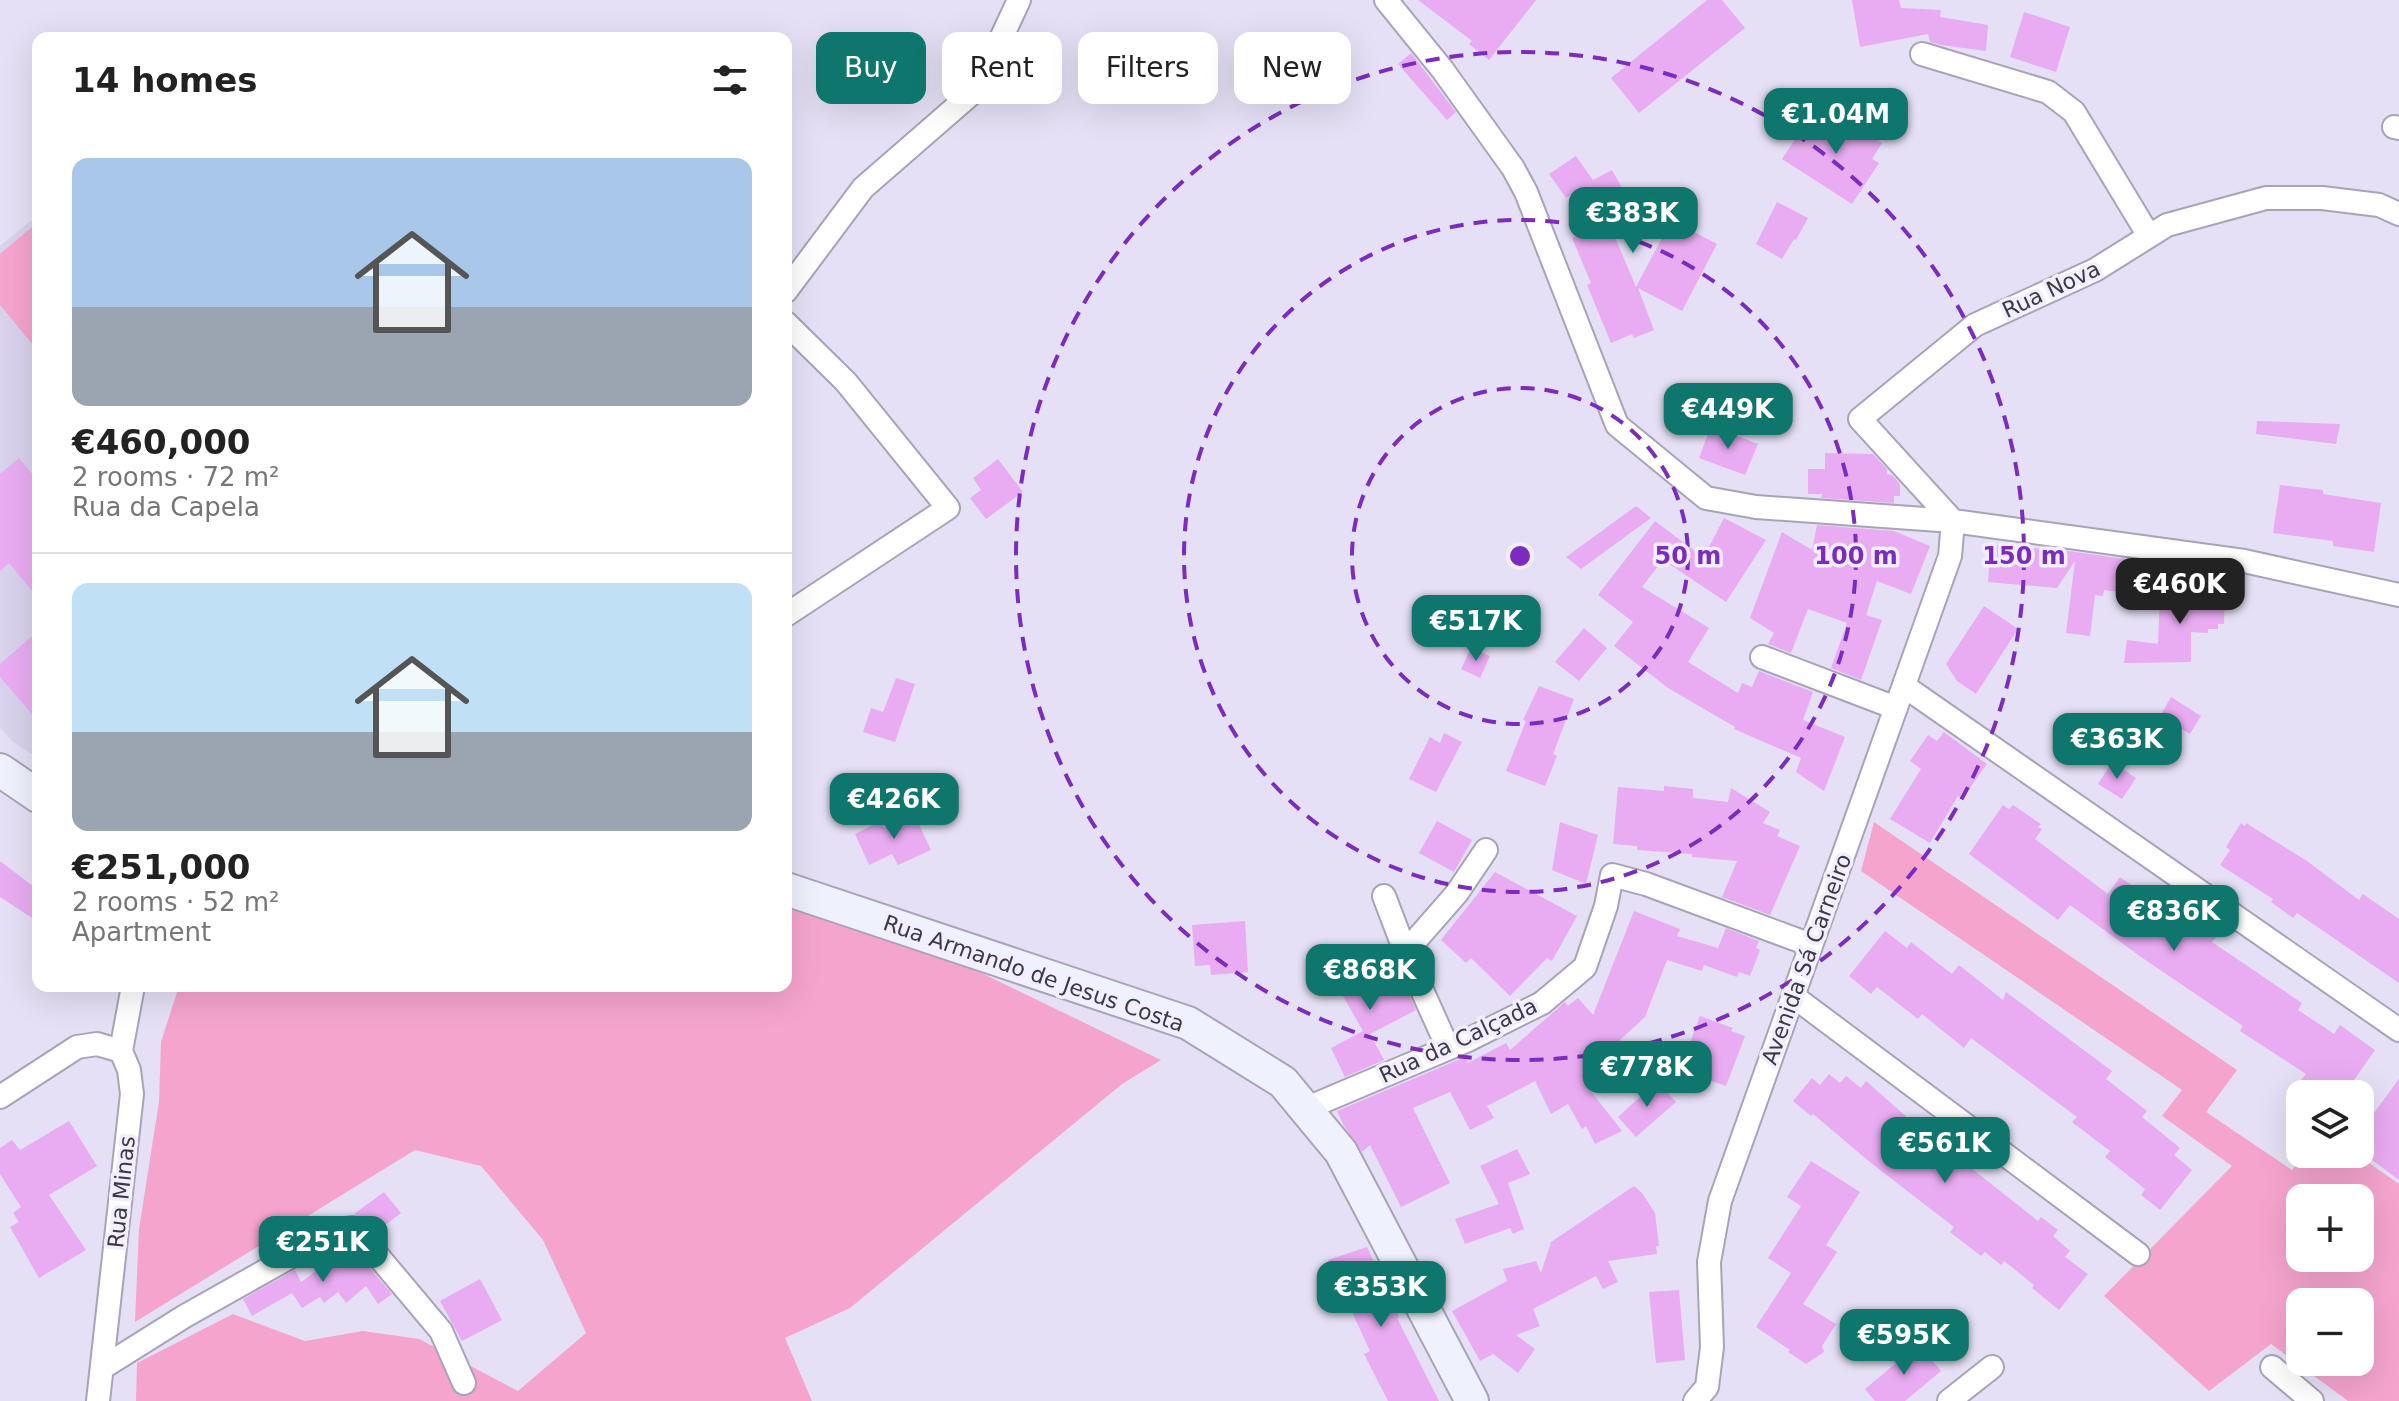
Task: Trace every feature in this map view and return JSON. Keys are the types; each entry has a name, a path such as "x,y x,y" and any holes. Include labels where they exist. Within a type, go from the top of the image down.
{"street":[{"path":"792,283 863,188 978,88 1019,0"},
{"path":"1386,0 1442,69 1513,168 1526,192 1617,425 1706,498 1756,507 1953,521 2244,561 2399,595"},
{"path":"1922,54 2048,92 2074,112 2149,236"},
{"name":"Rua Nova","path":"1953,521 1860,419 1975,325 2095,270 2167,225 2266,198 2322,198 2379,205 2399,214"},
{"path":"792,329 846,382 948,508 792,611"},
{"name":"Avenida Sá Carneiro","path":"1695,1401 1707,1387 1711,1361 1709,1262 1720,1201 1950,556 1953,521"},
{"path":"1762,657 1900,697 2399,1030"},
{"path":"0,770 32,792"},
{"path":"1408,959 1409,948 1457,893 1486,850"},
{"name":"Rua da Calçada","path":"1305,1109 1448,1048 1542,1003 1585,967 1606,906 1612,875 1646,884 1811,945"},
{"name":"Rua Armando de Jesus Costa","path":"792,891 1188,1023 1283,1082 1341,1152 1472,1401"},
{"path":"1384,896 1448,1048"},
{"name":"Rua Minas","path":"98,1401 132,1094 129,1070 121,1051 132,992"},
{"path":"1793,996 2138,1254"},
{"path":"0,1097 77,1047 97,1044 121,1051"},
{"path":"102,1368 185,1316 338,1230 352,1228 441,1331 464,1383"},
{"path":"1949,1401 1992,1367"},
{"path":"2272,1367 2312,1401"}],"shaded area":[{"path":"32,220 32,754 12,741 0,727 0,246"},
{"path":"32,227 32,344 0,305 0,254"},
{"path":"1874,822 2237,1070 2206,1112 2286,1168 2374,1167 2399,1184 2399,1401 2348,1401 2314,1376 2374,1376 2374,1288 2286,1288 2286,1355 2271,1344 2209,1391 2104,1296 2232,1166 2162,1116 2182,1090 1861,871"},
{"path":"792,901 860,914 1161,1060 1122,1084 850,1308 785,1338 812,1401 136,1401 137,1363 233,1314 305,1341 363,1331 419,1339 518,1391 586,1333 543,1240 481,1166 415,1150 135,1322 139,1229 159,1102 161,1042 177,992 792,992"}],"building":[{"path":"1418,0 1536,0 1489,60 1469,44 1472,41"},
{"path":"1707,0 1722,0 1745,28 1639,113 1611,78"},
{"path":"1852,0 1899,0 1901,8 1941,10 1940,17 1988,25 1986,51 1930,42 1928,34 1860,47"},
{"path":"2024,12 2070,27 2056,72 2010,57"},
{"path":"1411,53 1456,112 1447,120 1398,64"},
{"path":"1852,114 1873,128 1869,135 1882,143 1872,159 1879,163 1852,204 1782,159 1810,117 1838,135"},
{"path":"1576,156 1593,180 1612,170 1622,188 1671,220 1717,244 1682,311 1638,288 1654,330 1634,338 1632,334 1611,343 1572,238 1609,223 1636,287 1662,238 1579,190 1566,198 1549,174"},
{"path":"1777,202 1808,218 1782,259 1756,244"},
{"path":"2257,421 2340,424 2336,444 2256,434"},
{"path":"1711,426 1758,444 1745,475 1699,458"},
{"path":"1825,453 1873,454 1887,469 1887,474 1900,484 1900,496 1894,496 1894,503 1821,498 1822,494 1808,494 1808,469 1825,469"},
{"path":"19,458 32,474 32,591 9,563 0,571 0,474"},
{"path":"998,459 1023,492 986,519 970,498 981,490 973,478"},
{"path":"2280,485 2323,490 2323,494 2381,503 2374,552 2333,546 2333,541 2273,533"},
{"path":"1636,506 1651,518 1581,569 1566,557"},
{"path":"1724,518 1766,540 1726,602 1663,560 1642,587 1709,628 1688,662 1738,693 1742,683 1752,687 1759,671 1813,692 1803,720 1845,737 1824,791 1796,772 1801,758 1734,729 1668,688 1614,646 1633,622 1598,595 1655,521 1700,555 1706,546 1709,547"},
{"path":"1817,525 1894,531 1930,546 1911,594 1877,581 1866,615 1882,620 1861,680 1831,668 1847,623 1808,609 1791,653 1768,644 1774,633 1750,618 1782,532 1812,550"},
{"path":"1991,545 2061,550 2139,561 2134,594 2104,590 2103,596 2095,595 2090,636 2066,633 2075,561 2057,588 1988,582"},
{"path":"2185,589 2225,591 2224,624 2218,624 2218,629 2208,629 2208,633 2191,632 2191,662 2124,663 2127,640 2158,644 2160,596 2176,597 2176,592 2185,593"},
{"path":"1984,606 2018,629 1976,694 1957,681 1946,664"},
{"path":"1584,628 1607,648 1579,681 1555,662"},
{"path":"32,636 32,714 0,677 0,664"},
{"path":"1471,648 1490,656 1480,678 1461,669"},
{"path":"896,678 915,684 895,742 863,732 871,708 883,712"},
{"path":"1539,686 1574,699 1553,754 1557,756 1545,786 1506,771 1526,721 1523,720"},
{"path":"2171,697 2201,716 2190,734 2160,716"},
{"path":"1944,732 1987,764 1962,799 1958,796 1930,843 1890,819 1921,769 1910,761 1928,735 1937,741"},
{"path":"1444,733 1462,742 1436,792 1409,779 1430,737 1440,743"},
{"path":"2112,762 2136,778 2122,799 2098,784"},
{"path":"1664,786 1693,789 1693,798 1728,802 1731,788 1770,812 1763,823 1780,830 1777,836 1800,846 1770,915 1722,897 1737,861 1637,850 1637,846 1613,844 1618,787 1664,791"},
{"path":"2003,805 2009,809 2013,805 2041,824 2038,827 2042,829 2035,839 2108,894 2120,877 2171,913 2174,909 2216,937 2212,942 2302,1003 2298,1010 2334,1034 2340,1025 2375,1050 2354,1080 2301,1080 2306,1074 2240,1031 2243,1026 2070,905 2058,920 1969,854"},
{"path":"914,814 931,850 898,865 892,854 869,865 855,834 881,821 884,828"},
{"path":"1437,821 1472,840 1454,872 1419,853"},
{"path":"1560,822 1598,835 1586,884 1552,870"},
{"path":"2241,823 2245,826 2246,823 2307,861 2359,900 2363,894 2399,919 2399,983 2297,913 2293,918 2271,902 2273,899 2220,865 2230,850 2226,847"},
{"path":"0,861 32,885 32,918 0,897"},
{"path":"1495,872 1577,916 1552,961 1547,958 1510,996 1471,958 1466,963 1441,940"},
{"path":"1634,911 1680,929 1677,936 1718,948 1726,928 1759,941 1756,948 1760,950 1750,976 1739,972 1737,977 1704,965 1702,971 1667,960 1645,1017 1620,1040 1623,1043 1586,1069 1598,1084 1590,1090 1622,1131 1595,1144 1586,1126 1582,1129 1568,1104 1551,1114 1535,1081 1487,1106 1494,1118 1470,1130 1450,1092 1413,1108 1450,1183 1401,1207 1370,1145 1362,1152 1337,1111 1465,1057 1468,1063 1506,1043 1510,1050 1565,1002 1568,1006 1578,998 1593,1015"},
{"path":"1245,921 1248,972 1211,975 1210,965 1195,966 1192,925"},
{"path":"1885,931 1907,948 1911,942 1952,974 1959,965 2003,1000 2006,992 2112,1071 2106,1079 2147,1111 2142,1117 2180,1148 2174,1155 2192,1170 2160,1210 2141,1195 2145,1189 2105,1157 2110,1151 2072,1122 2077,1117 1971,1038 1964,1048 1922,1014 1918,1019 1877,987 1871,994 1849,976"},
{"path":"1363,959 1371,974 1396,966 1416,1010 1370,1034 1384,1060 1345,1077 1331,1048 1363,1031 1332,977"},
{"path":"1700,1016 1733,1028 1731,1031 1745,1036 1726,1086 1680,1070"},
{"path":"1829,1074 1840,1083 1846,1076 1861,1088 1866,1081 2038,1221 2041,1217 2058,1230 2053,1236 2070,1251 2065,1257 2088,1274 2059,1310 2004,1261 2001,1265 1985,1252 1981,1256 1950,1232 1954,1227 1793,1101 1812,1078 1820,1085"},
{"path":"2399,1079 2399,1180 2374,1161 2374,1113"},
{"path":"1657,1081 1676,1102 1636,1137 1618,1117"},
{"path":"69,1121 97,1166 49,1195 86,1250 39,1278 10,1227 19,1222 13,1213 21,1207 0,1174 0,1148 12,1140 20,1150"},
{"path":"1517,1149 1530,1174 1508,1183 1524,1229 1513,1234 1510,1228 1465,1244 1455,1219 1499,1204 1480,1166"},
{"path":"1811,1161 1860,1192 1826,1245 1837,1252 1803,1304 1836,1324 1822,1346 1824,1352 1806,1364 1756,1327 1791,1273 1768,1258 1801,1206 1787,1197"},
{"path":"1634,1186 1655,1213 1657,1254 1608,1261 1618,1282 1603,1289 1596,1276 1533,1309 1540,1326 1516,1335 1535,1349 1518,1373 1493,1354 1480,1361 1452,1311 1507,1281 1503,1269 1536,1261 1541,1273 1551,1242"},
{"path":"384,1192 401,1213 376,1232 354,1214"},
{"path":"350,1245 392,1294 378,1304 366,1286 346,1303 338,1292 324,1303 320,1297 302,1308 292,1293 252,1316 243,1299 295,1270 301,1282"},
{"path":"1367,1247 1397,1318 1439,1401 1388,1401 1364,1354 1370,1351 1328,1260"},
{"path":"480,1279 502,1320 462,1341 440,1301"},
{"path":"1679,1290 1685,1360 1656,1363 1649,1292"},
{"path":"1919,1344 1941,1371 1905,1401 1875,1401 1865,1389"}]}
